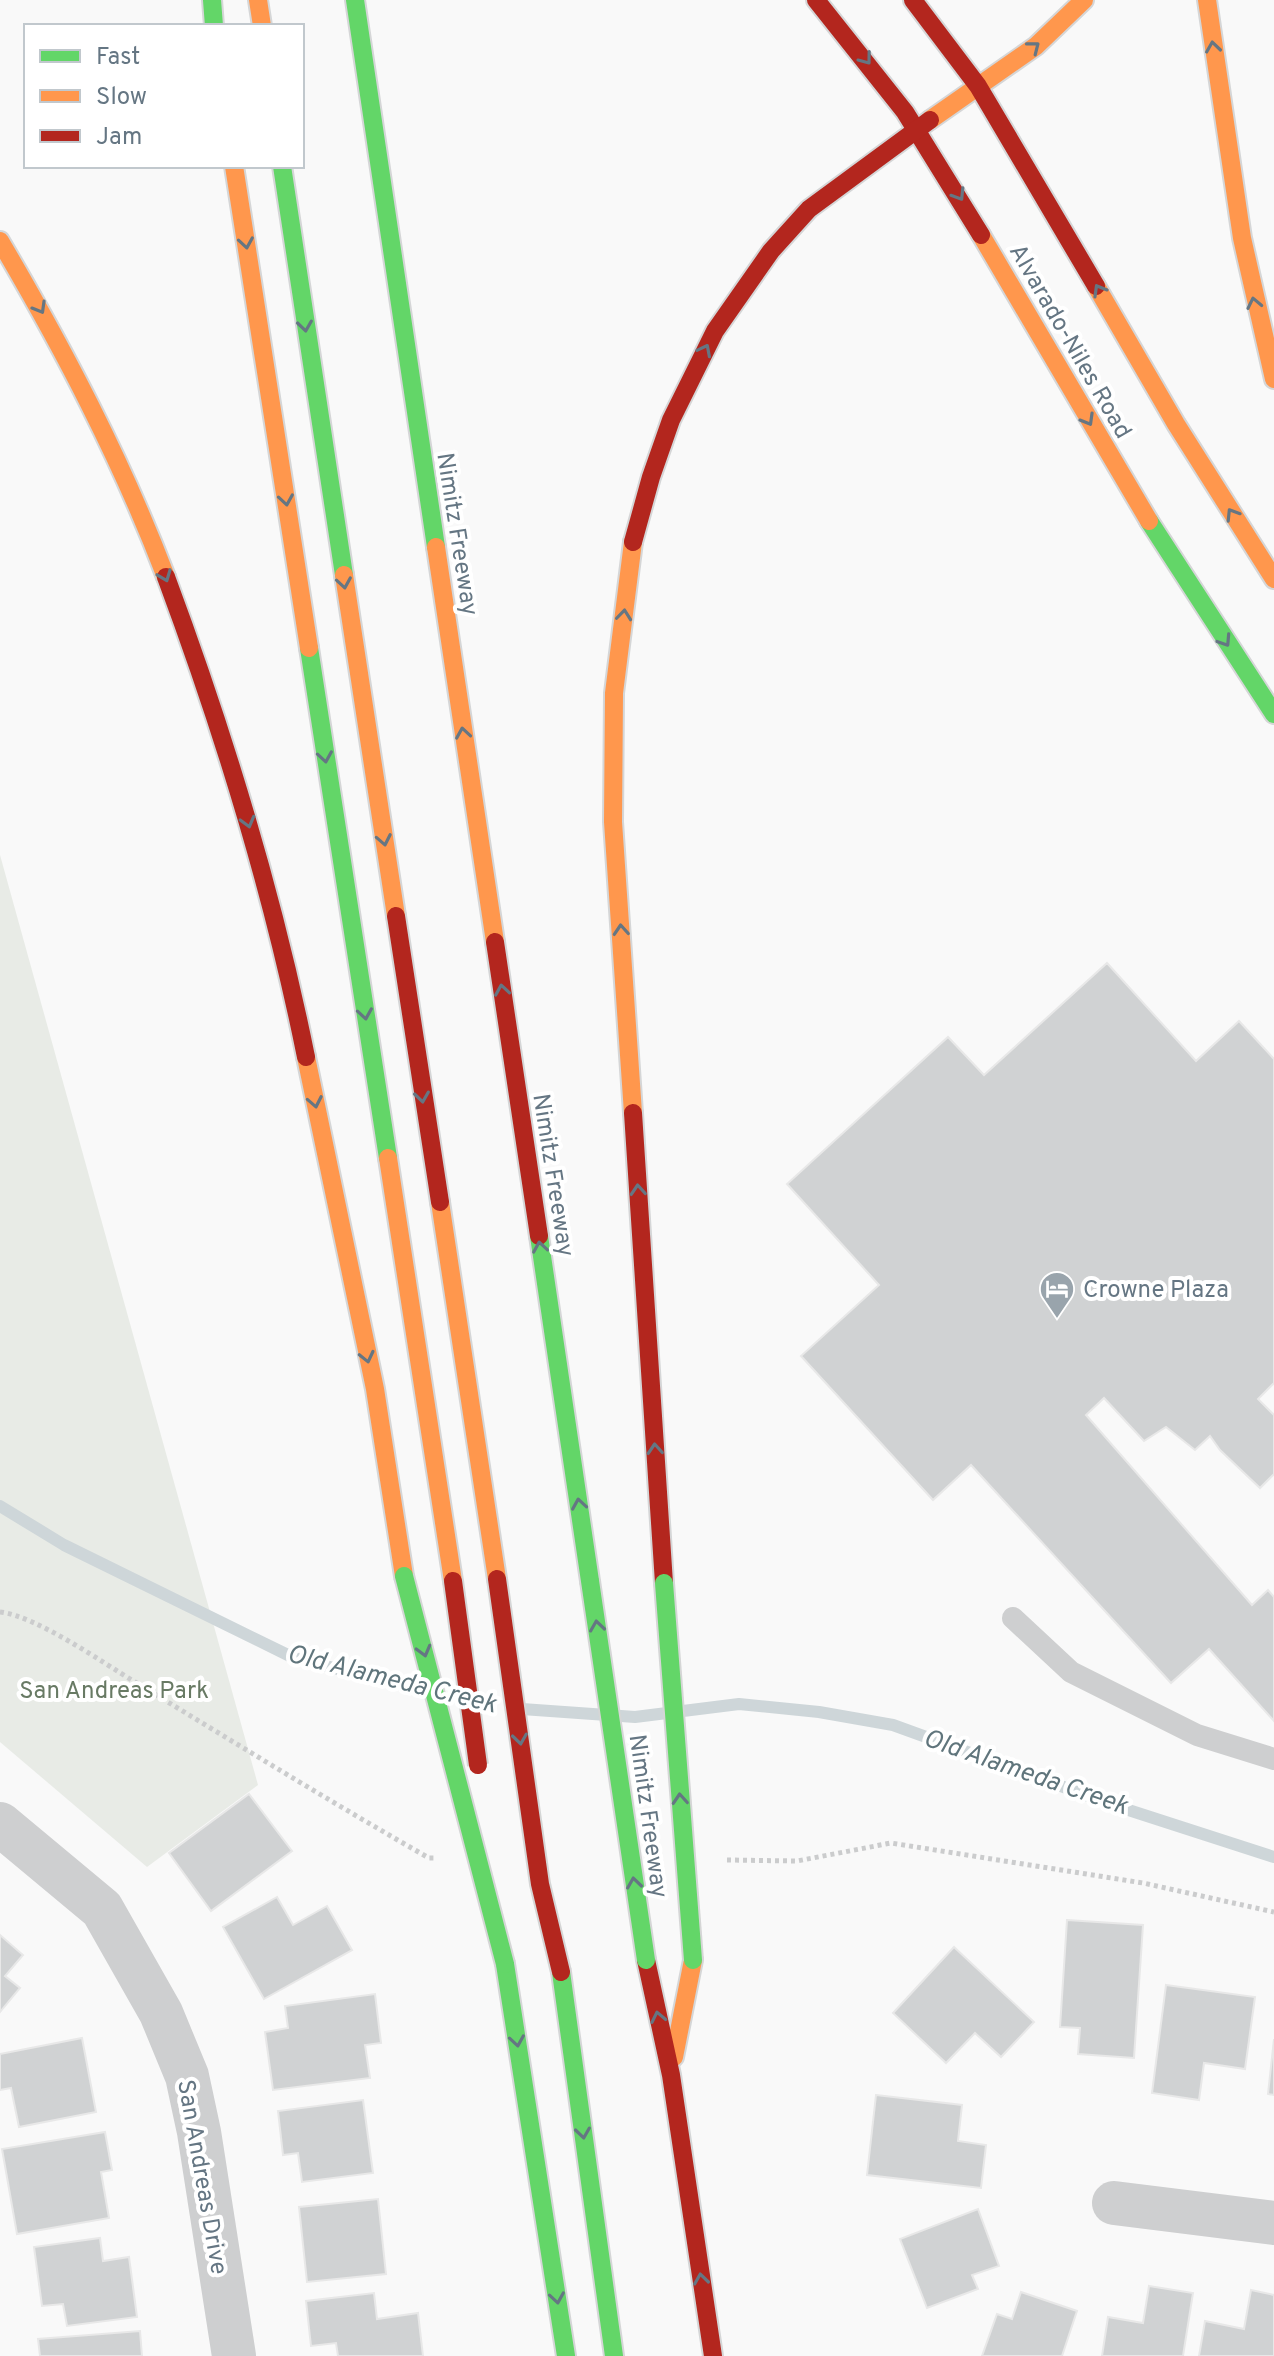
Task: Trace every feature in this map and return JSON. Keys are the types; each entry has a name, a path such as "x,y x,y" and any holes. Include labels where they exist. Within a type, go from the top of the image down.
{"main road":[{"path":"212,0 214,24"},
{"path":"258,0 262,24"},
{"name":"Nimitz Freeway","path":"355,0 646,1960 671,2075 713,2356"},
{"name":"Alvarado-Niles Road","path":"816,0 862,53 917,129 969,211 1169,555 1274,714"},
{"name":"Alvarado-Niles Road","path":"913,0 978,86 1176,424 1274,579"},
{"path":"671,2075 693,1960 664,1583 613,822 614,693 632,547 671,420 715,331 771,251 809,209 1036,46 1084,0"},
{"path":"1207,0 1241,241 1257,319 1274,379"},
{"path":"234,168 453,1581 480,1780"},
{"path":"282,168 497,1579 540,1884 561,1972 614,2356"},
{"path":"0,241 55,334 138,503 243,801 293,992 375,1389 404,1576 505,1964"},
{"path":"485,1811 505,1964 566,2356"}],"street":[{"name":"San Andreas Drive","path":"0,1824 102,1909 161,2013 187,2076 199,2132 234,2356"},
{"path":"1114,2203 1274,2223"}],"lane":[{"path":"1013,1618 1071,1672 1197,1735 1274,1759"}],"green space":[{"name":"San Andreas Park","path":"0,855 258,1785 147,1867 0,1742"}],"building":[{"name":"Crowne Plaza","path":"1107,963 1196,1061 1239,1021 1274,1059 1274,1383 1258,1399 1274,1415 1274,1474 1260,1488 1220,1450 1210,1436 1195,1450 1166,1427 1144,1441 1104,1398 1086,1415 1252,1605 1268,1590 1274,1597 1274,1721 1209,1649 1171,1683 971,1465 933,1500 801,1356 879,1285 787,1184 948,1037 984,1075"},
{"path":"249,1794 292,1851 211,1911 169,1853"},
{"path":"277,1897 293,1925 327,1906 352,1950 264,1999 223,1927"},
{"path":"1067,1920 1143,1925 1134,2058 1078,2054 1080,2028 1060,2027"},
{"path":"0,1935 23,1955 5,1976 20,1988 0,2012"},
{"path":"954,1947 1034,2022 1001,2057 975,2033 946,2063 893,2013"},
{"path":"1166,1985 1255,1997 1245,2069 1204,2063 1199,2100 1152,2093"},
{"path":"375,1994 381,2043 365,2045 370,2078 273,2090 265,2032 288,2028 285,2006"},
{"path":"82,2038 96,2112 19,2127 11,2088 0,2090 0,2054"},
{"path":"1274,2039 1274,2095 1268,2094"},
{"path":"876,2095 962,2105 958,2141 986,2145 981,2188 867,2175"},
{"path":"363,2100 373,2173 302,2182 298,2153 283,2155 278,2111"},
{"path":"105,2132 112,2170 101,2172 109,2218 17,2234 2,2149"},
{"path":"378,2199 386,2274 307,2282 299,2207"},
{"path":"978,2209 999,2266 972,2275 978,2289 927,2308 900,2239"},
{"path":"100,2238 103,2261 129,2257 137,2317 67,2326 63,2304 42,2306 34,2247"},
{"path":"1149,2286 1193,2293 1183,2356 1102,2356 1108,2317 1143,2323"},
{"path":"1251,2290 1274,2295 1274,2356 1199,2356 1205,2321 1244,2329"},
{"path":"1021,2292 1077,2311 1062,2356 982,2356 997,2314 1012,2319"},
{"path":"374,2293 377,2319 418,2313 423,2356 338,2356 336,2343 311,2346 306,2301"},
{"path":"140,2331 142,2356 40,2356 38,2339"}],"waterway":[{"name":"Old Alameda Creek","path":"0,1506 64,1545 294,1658 426,1691"},
{"name":"Old Alameda Creek","path":"522,1709 635,1717 739,1704 819,1712 893,1725 1113,1805 1274,1857"}],"traffic: fast":[{"path":"212,0 214,24"},
{"path":"355,0 436,547"},
{"path":"282,168 344,575"},
{"path":"1149,521 1274,714"},
{"path":"309,648 388,1158"},
{"path":"539,1236 590,1581"},
{"path":"404,1576 505,1964"},
{"path":"590,1581 646,1960"},
{"path":"664,1583 693,1960"},
{"path":"505,1964 566,2356"},
{"path":"561,1972 614,2356"}],"traffic: slow":[{"path":"258,0 262,24"},
{"path":"930,120 1036,46 1084,0"},
{"path":"1207,0 1242,238 1274,379"},
{"path":"234,168 309,648"},
{"path":"981,235 1149,521"},
{"path":"0,241 90,406 130,490 166,577"},
{"path":"1096,286 1176,424 1274,579"},
{"path":"633,542 614,693 613,822 633,1113"},
{"path":"436,547 495,942"},
{"path":"344,575 396,916"},
{"path":"306,1057 375,1389 404,1576"},
{"path":"388,1158 453,1581"},
{"path":"440,1202 497,1579"},
{"path":"674,2057 693,1960"}],"traffic: jam":[{"path":"816,0 905,112 981,235"},
{"path":"913,0 978,86 1096,286"},
{"path":"633,542 671,420 715,331 771,251 809,209 930,120"},
{"path":"166,577 208,695 245,814 278,935 306,1057"},
{"path":"396,916 440,1202"},
{"path":"495,942 539,1236"},
{"path":"633,1113 664,1583"},
{"path":"497,1579 540,1884 561,1972"},
{"path":"453,1581 478,1765"},
{"path":"646,1960 671,2075 713,2356"}],"place":[{"name":"Crowne Plaza","path":"1057,1320"}]}
